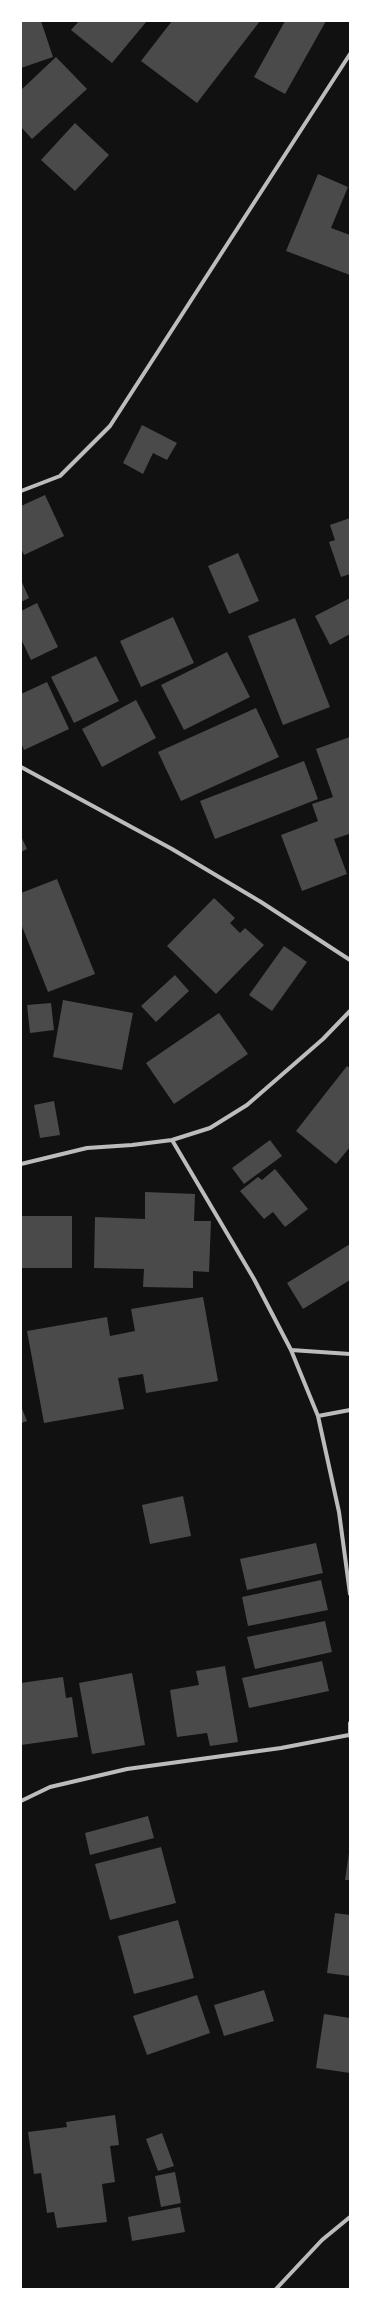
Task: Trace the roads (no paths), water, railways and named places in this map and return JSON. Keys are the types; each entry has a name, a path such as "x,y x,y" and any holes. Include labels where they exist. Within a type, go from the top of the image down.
{"street":[{"path":"21,491 60,476 110,426 350,54"},
{"path":"21,767 172,849 261,902 350,960"},
{"path":"21,1164 88,1148 172,1140 210,1128 247,1105 322,1039 350,1011"},
{"path":"172,1140 225,1227 291,1350 318,1416 339,1512 350,1594"},
{"path":"291,1350 350,1354"},
{"path":"318,1416 350,1410"},
{"path":"21,1800 50,1788 127,1769 281,1748 350,1736 350,1723"},
{"path":"276,2289 322,2240 350,2217"}]}
